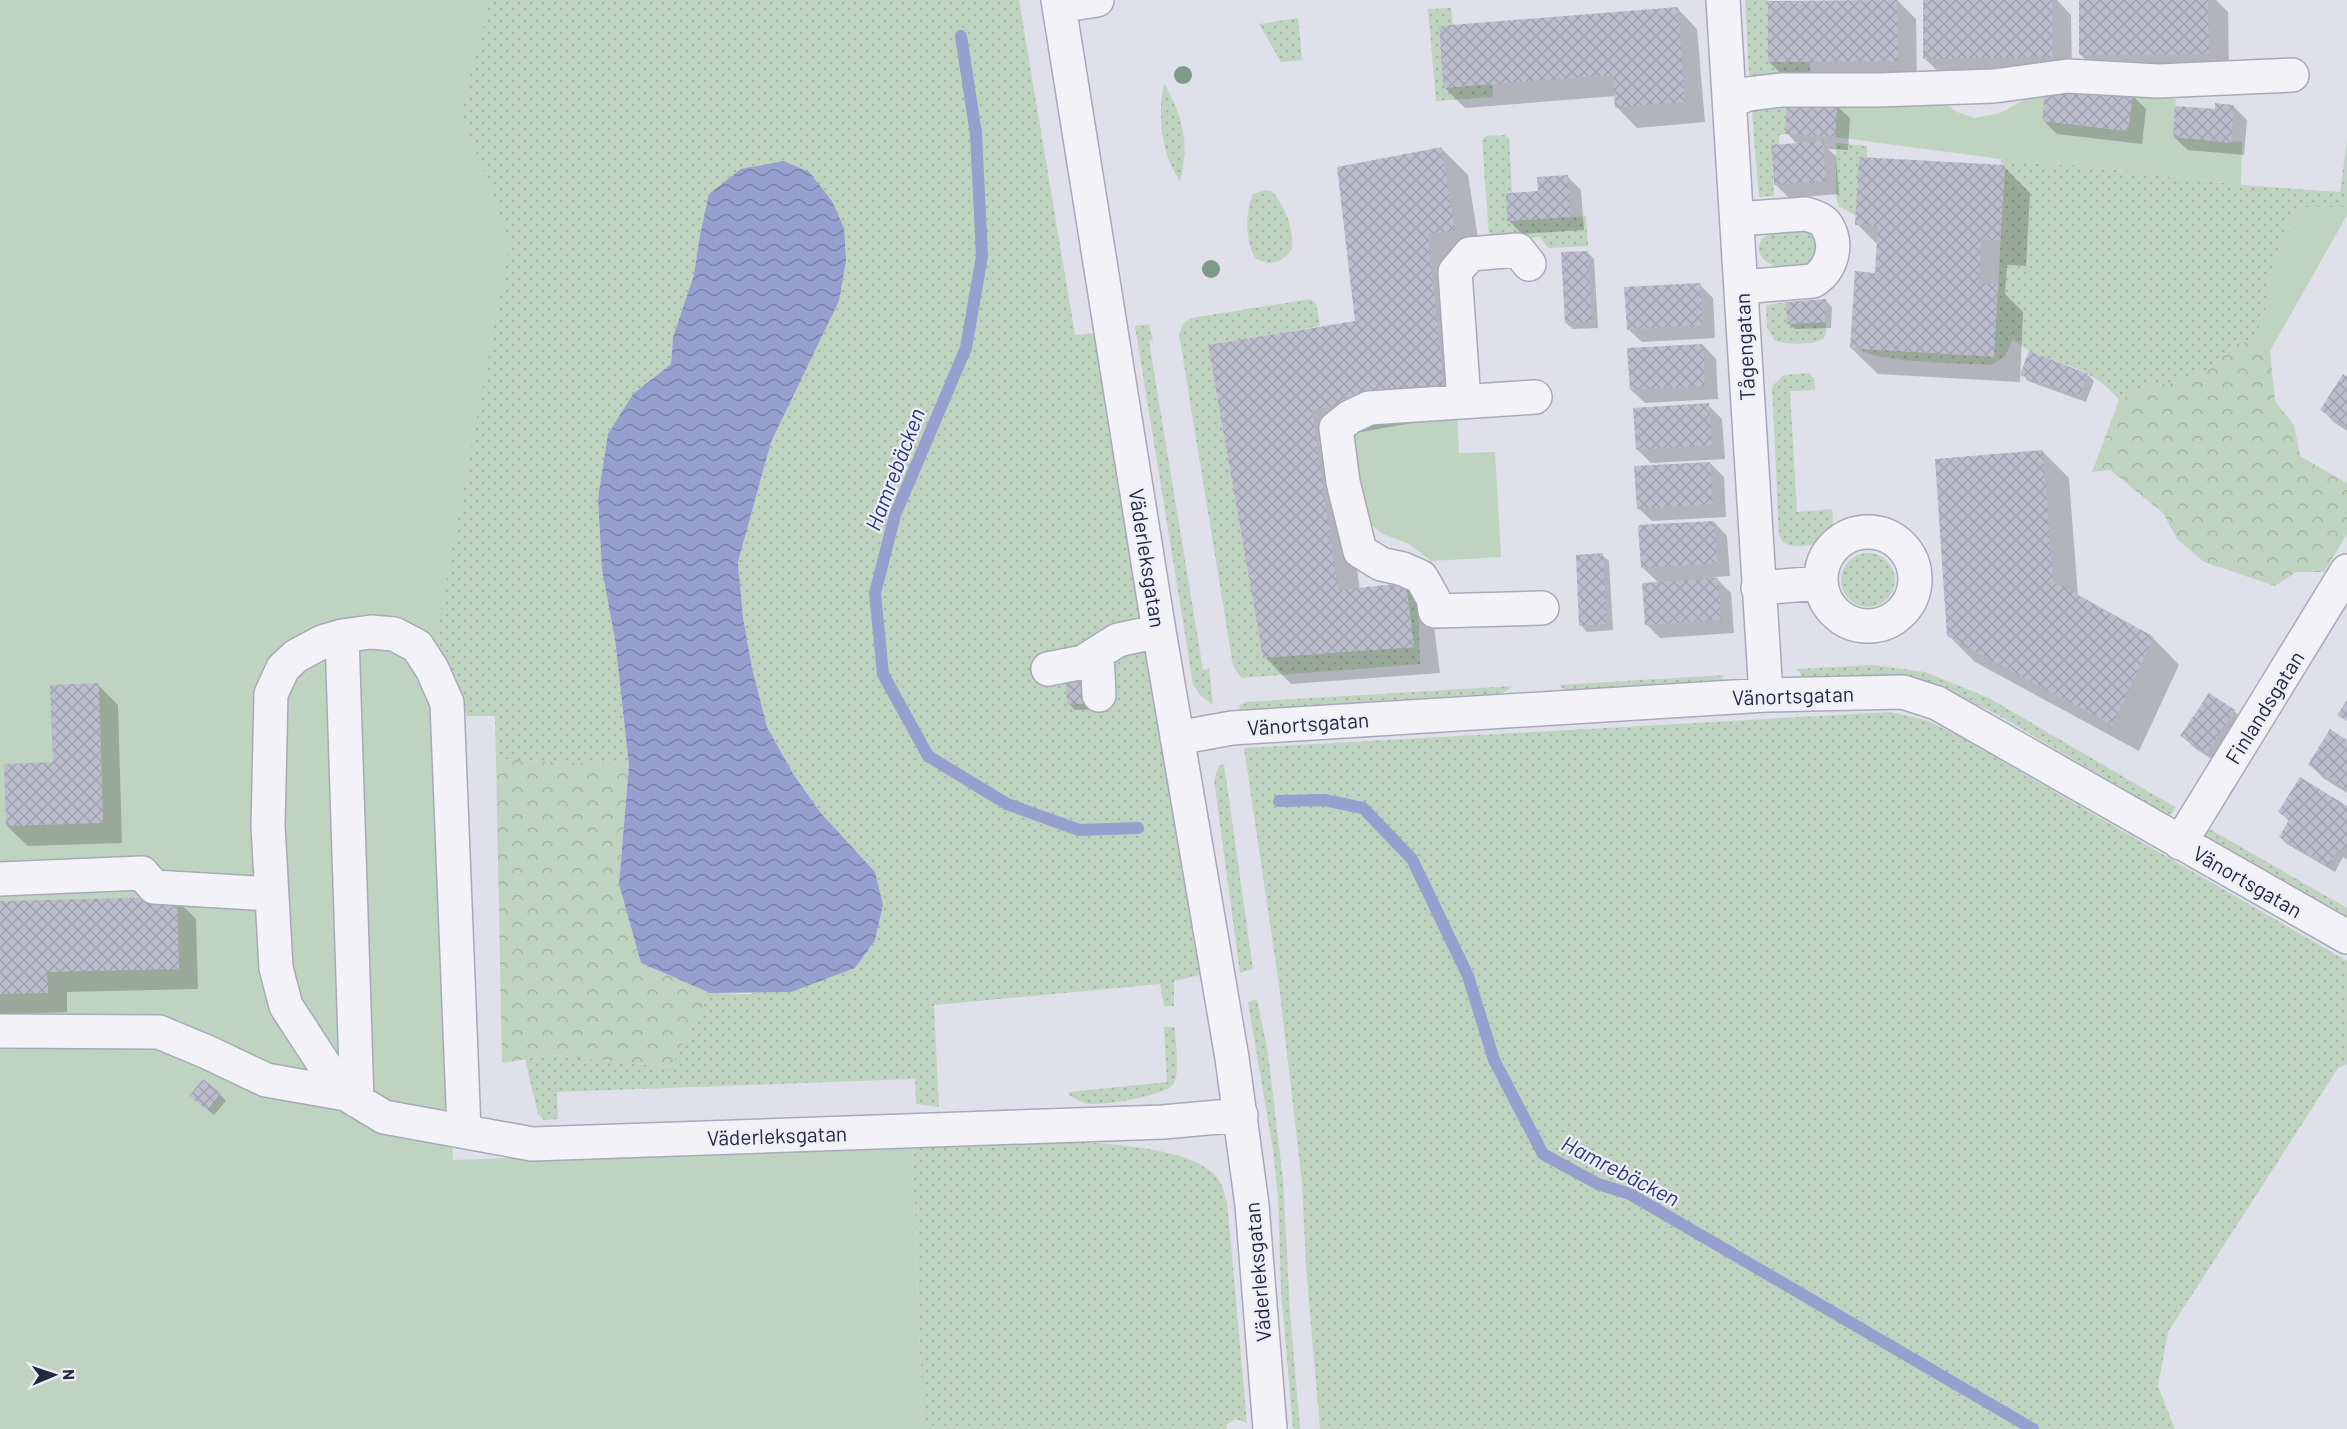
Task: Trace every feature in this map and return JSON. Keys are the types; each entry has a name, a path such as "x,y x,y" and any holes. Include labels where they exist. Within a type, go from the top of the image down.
{"street":[{"path":"1059,3 1097,0"},
{"name":"Tågengatan","path":"1723,0 1766,695"},
{"name":"Väderleksgatan","path":"1059,3 1177,738 1241,1115 1252,1205 1270,1429"},
{"path":"1730,100 1748,94 1782,90 1994,86 2068,76 2158,81 2292,75"},
{"path":"1737,219 1806,214 1816,217 1826,225 1833,253 1829,267 1822,276 1813,281 1741,286"},
{"path":"1464,401 1455,272 1470,254 1518,250 1529,264"},
{"path":"1535,397 1369,408 1350,417 1336,428 1344,482 1360,551 1381,564 1403,569 1421,577 1433,598 1435,611 1542,608"},
{"name":"Finlandsgatan","path":"2180,843 2347,571"},
{"path":"1758,588 1820,583"},
{"path":"1048,669 1083,662 1118,640 1160,631"},
{"path":"345,1090 286,1006 276,968 268,826 271,694 283,668 296,656 322,642 370,632 394,634 417,646 432,669 447,703 464,1130"},
{"path":"342,636 345,1090"},
{"path":"1097,654 1099,694"},
{"name":"Vänortsgatan","path":"1177,738 1232,728 1766,695 1903,692 1937,703 2347,937"},
{"path":"0,879 142,873 154,887 271,894"},
{"path":"0,1031 159,1032 266,1080 345,1090"},
{"name":"Väderleksgatan","path":"345,1090 384,1117 532,1144 1163,1122 1241,1115"}],"green space":[{"path":"0,0 1019,0 1075,335 1096,333 1204,974 1174,981 1174,1006 1164,1006 1160,984 934,1005 939,1107 916,1104 915,1079 557,1092 558,1119 544,1120 538,1114 525,1059 552,1055 671,1067 710,993 750,994 875,940 883,905 875,872 820,812 794,775 767,727 752,668 743,616 738,562 771,442 839,301 700,235 694,275 673,337 671,364 633,394 608,435 598,498 602,570 615,639 629,765 496,759 495,716 467,716 447,662 425,634"},
{"path":"0,0 490,0 461,111 510,242 437,631 453,1160 912,1143 923,1429 0,1429"},
{"path":"1745,0 1768,0 1768,62 1810,62 1810,75 1753,79 1749,74"},
{"path":"1451,8 1453,25 1439,26 1443,88 1492,84 1493,97 1436,101 1428,9"},
{"path":"1298,18 1302,60 1281,62 1259,24"},
{"path":"1164,83 1176,107 1183,131 1184,155 1180,182 1168,159 1162,134 1161,108"},
{"path":"2046,88 2042,121 2128,131 2133,94 2176,99 2173,137 2242,142 2241,185 2067,164 2052,166 1835,137 1837,103 1934,95 1957,112 1975,118 2000,113"},
{"path":"1787,99 1785,134 1779,135 1779,145 1771,146 1774,196 1759,197 1752,114 1754,105"},
{"path":"1505,135 1509,138 1512,192 1506,193 1507,221 1586,216 1588,246 1548,248 1540,237 1495,240 1489,236 1482,140 1486,136"},
{"path":"2347,141 2347,207 2301,207 2284,232 2270,274 2268,306 2259,319 2259,339 2237,344 2204,372 2174,383 2145,386 2119,400 2106,386 2090,375 2031,352 2013,339 2005,356 1991,365 1901,360 1869,354 1860,349 1994,356 2005,165 2001,163 2001,158 2052,166 2067,164 2241,185 2340,192"},
{"path":"1836,143 1867,146 1867,157 1859,157 1856,216 1839,206 1836,198"},
{"path":"1265,190 1272,191 1281,204 1292,233 1292,249 1280,260 1272,263 1256,259 1248,236 1250,201 1253,194"},
{"path":"2301,207 2347,207 2347,215 2270,351 2259,339 2259,319 2268,306 2270,274 2284,232"},
{"path":"1784,227 1807,232 1814,238 1815,255 1808,264 1792,269 1780,268 1769,264 1762,257 1759,249 1761,241 1769,233"},
{"path":"1310,299 1316,303 1320,326 1208,346 1263,657 1414,647 1406,583 1418,600 1420,664 1242,678 1233,666 1179,334 1183,324 1191,318"},
{"path":"1786,302 1787,324 1825,322 1825,336 1816,342 1801,344 1774,340 1767,327 1766,305"},
{"path":"1149,324 1153,340 1149,341 1203,670 1209,669 1213,705 1200,695 1193,684 1135,326"},
{"path":"2259,339 2270,351 2275,401 2294,425 2300,456 2347,483 2347,534 2324,572 2296,572 2275,586 2204,562 2177,539 2163,513 2110,470 2092,472 2119,400 2145,386 2174,383 2204,372 2237,344"},
{"path":"1808,373 1814,378 1815,390 1790,391 1797,512 1832,509 1832,524 1831,531 1824,541 1813,545 1794,546 1784,543 1779,536 1772,386 1784,375"},
{"path":"1457,411 1459,453 1495,452 1501,557 1431,561 1409,544 1383,534 1359,515 1347,431 1373,414"},
{"path":"1868,553 1878,555 1887,561 1893,570 1895,580 1893,590 1887,599 1878,605 1868,607 1858,605 1849,599 1843,590 1841,580 1843,570 1849,561 1858,555"},
{"path":"1873,665 1925,672 1989,698 2175,807 2172,814 2166,814 1996,714 1953,693 1891,676 1808,677 1802,676 1797,669"},
{"path":"1724,675 1716,682 1568,691 1558,685"},
{"path":"1513,686 1503,693 1239,710 1240,705 1245,702"},
{"path":"1890,712 1926,720 1957,735 2347,961 2347,1064 2338,1068 2168,1332 2158,1386 2175,1429 1320,1429 1306,1267 1302,1183 1279,985 1244,748"},
{"path":"496,759 629,765 619,884 641,963 710,993 671,1067 552,1055 502,1063"},
{"path":"1224,764 1253,969 1240,973 1214,780 1219,766"},
{"path":"2206,827 2347,908 2347,919 2211,843 2205,835"},
{"path":"1257,999 1268,1053 1283,1180 1290,1312 1300,1429 1293,1429 1281,1290 1278,1197 1273,1150 1248,1002"},
{"path":"1164,1027 1175,1027 1177,1071 1174,1083 1169,1088 1149,1096 1098,1104 1085,1103 1069,1095 1069,1092 1167,1082"},
{"path":"998,1140 1079,1142 1143,1148 1173,1154 1197,1163 1214,1174 1222,1187 1228,1212 1247,1423 1236,1419 1226,1425 1227,1429 923,1429 912,1143"}],"water":[{"path":"784,161 809,172 832,201 844,228 846,260 839,301 771,442 738,562 743,617 752,668 767,727 794,775 820,812 875,872 883,905 875,940 855,968 791,992 710,993 641,963 619,884 629,765 615,639 602,570 598,498 608,434 633,394 671,364 673,337 694,275 709,194 741,169"}],"building":[{"path":"1897,0 1898,61 1768,62 1768,1"},
{"path":"1923,0 2052,0 2052,57 1923,59"},
{"path":"2079,0 2208,0 2209,54 2079,55"},
{"path":"1678,7 1685,102 1615,108 1613,75 1443,88 1439,26"},
{"path":"2046,83 2133,94 2128,131 2042,121"},
{"path":"1787,99 1837,103 1835,137 1785,134"},
{"path":"2215,103 2234,105 2231,143 2173,137 2175,106 2215,109"},
{"path":"1823,141 1826,181 1774,185 1771,145"},
{"path":"1442,147 1455,231 1428,234 1444,387 1312,410 1338,590 1406,583 1414,647 1263,658 1208,345 1355,321 1337,167"},
{"path":"1859,157 2005,165 2000,240 1981,239 1979,283 1998,284 1994,357 1850,348 1855,271 1875,273 1878,226 1855,225"},
{"path":"1568,175 1571,217 1507,221 1506,193 1538,191 1537,177"},
{"path":"1588,251 1592,322 1565,323 1561,252"},
{"path":"1700,283 1703,325 1627,330 1624,287"},
{"path":"1826,299 1825,322 1787,324 1786,302"},
{"path":"1703,344 1705,386 1630,390 1627,348"},
{"path":"2029,351 2088,374 2080,397 2020,375"},
{"path":"2343,374 2347,377 2347,427 2320,410"},
{"path":"1709,403 1712,445 1636,450 1633,408"},
{"path":"2043,450 2053,581 2154,637 2112,725 1947,636 1935,459"},
{"path":"1710,462 1713,504 1637,509 1634,466"},
{"path":"1714,521 1717,563 1641,568 1638,525"},
{"path":"1603,553 1607,624 1579,626 1576,555"},
{"path":"1718,578 1721,620 1645,625 1642,583"},
{"path":"1089,674 1091,703 1067,705 1066,675"},
{"path":"99,683 103,823 6,826 4,764 53,762 50,685"},
{"path":"2209,693 2235,710 2207,753 2180,736"},
{"path":"2347,700 2347,721 2337,715"},
{"path":"2330,729 2347,740 2347,790 2308,765"},
{"path":"2300,777 2347,806 2347,846 2342,853 2338,849 2328,866 2279,837 2289,820 2278,812"},
{"path":"177,897 179,969 47,972 48,993 0,994 0,901"},
{"path":"203,1079 221,1093 207,1110 189,1096"}],"waterway":[{"name":"Hamrebäcken","path":"961,36 976,134 982,256 966,348 895,515 875,593 883,674 928,756 1007,804 1079,830 1138,828"},
{"name":"Hamrebäcken","path":"1279,801 1324,800 1363,808 1412,859 1468,976 1494,1060 1543,1154 1598,1184 1630,1194 2033,1429"}]}
